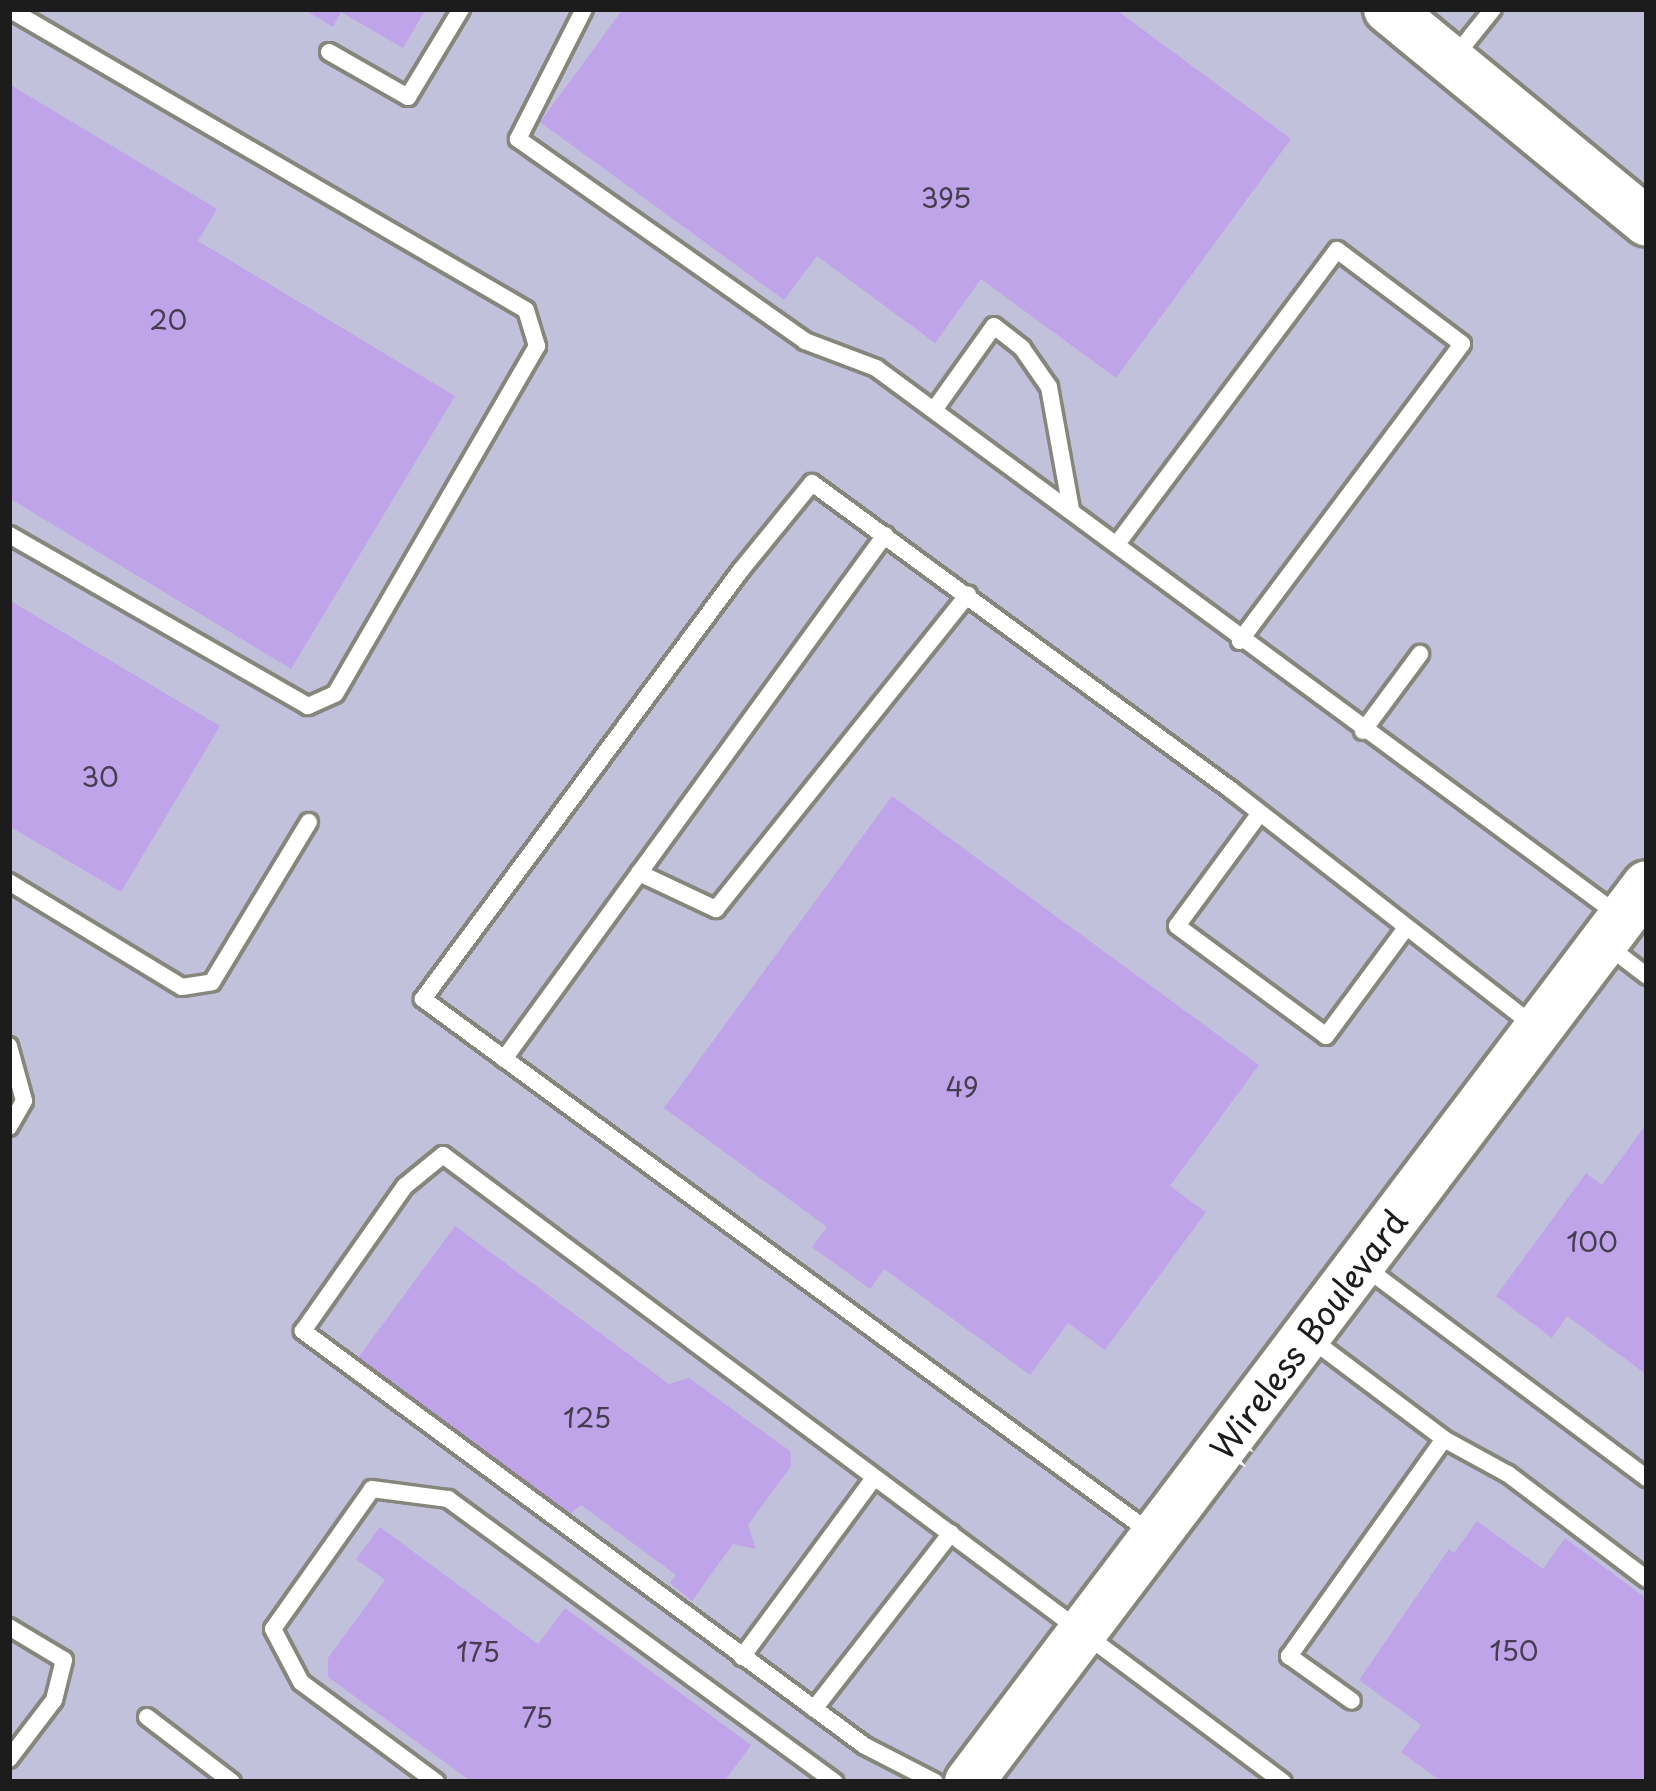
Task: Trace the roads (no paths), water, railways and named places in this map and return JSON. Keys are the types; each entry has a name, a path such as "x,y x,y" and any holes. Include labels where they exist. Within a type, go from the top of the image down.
{"street":[{"path":"1388,9 1647,222"},
{"name":"Wireless Boulevard","path":"969,1782 1624,915"}],"lane":[{"path":"9,9 526,310 537,346 334,694 308,706 9,535"},
{"path":"329,52 408,98 461,9"},
{"path":"584,9 518,139 805,341 876,368 1071,509 1240,641 1624,915 1647,976"},
{"path":"1452,60 1493,9"},
{"path":"1117,544 1336,250 1462,344 1240,641"},
{"path":"934,410 987,321 1022,348 1049,387 1071,509"},
{"path":"1155,1536 423,999 812,483 1260,813 1538,1030"},
{"path":"503,1059 886,536"},
{"path":"639,873 716,909 968,595"},
{"path":"1364,731 1420,654"},
{"path":"1260,813 1177,926 1326,1036 1406,928"},
{"path":"9,882 182,986 212,982 310,822"},
{"path":"9,1046 24,1100 9,1127"},
{"path":"935,1782 814,1708 742,1657 303,1331 405,1186 443,1155 1283,1782"},
{"path":"1361,1264 1647,1478"},
{"path":"1306,1336 1444,1439 1508,1474 1647,1579"},
{"path":"1352,1701 1289,1655 1444,1439"},
{"path":"742,1657 874,1478"},
{"path":"436,1782 301,1682 273,1629 372,1489 448,1498 835,1782"},
{"path":"814,1708 951,1533"},
{"path":"9,1627 64,1660 54,1700 9,1759"},
{"path":"147,1718 232,1782"}]}
